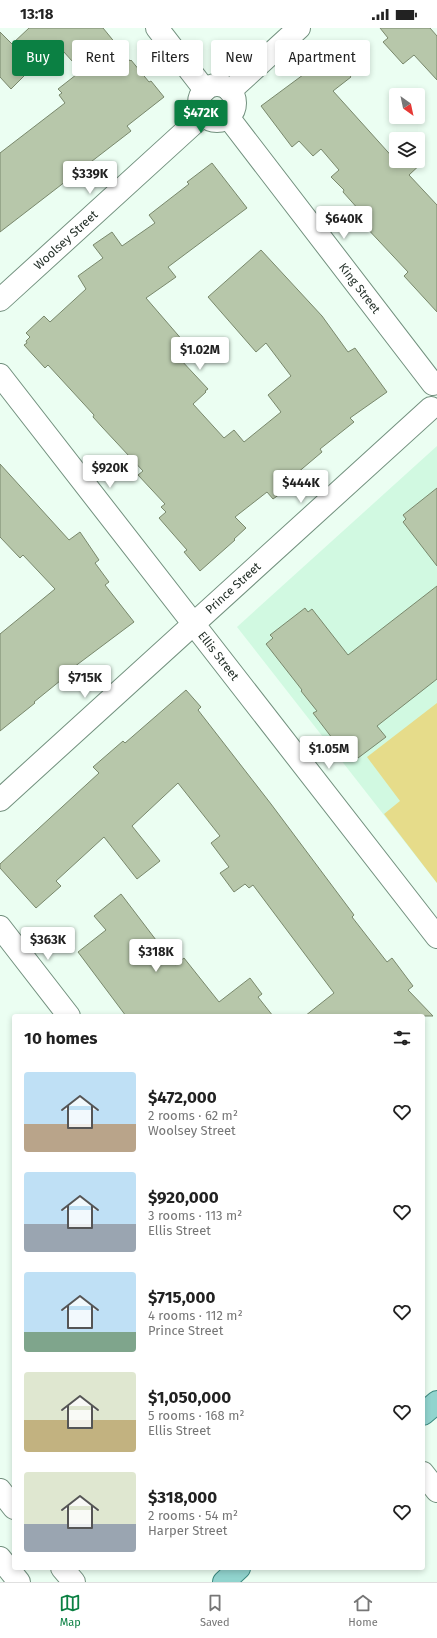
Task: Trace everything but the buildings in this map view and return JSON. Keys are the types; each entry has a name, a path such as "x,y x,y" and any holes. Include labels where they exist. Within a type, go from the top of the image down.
{"main road":[{"path":"425,1412 437,1402"},
{"path":"224,1582 237,1570"}],"street":[{"path":"157,28 205,90"},
{"path":"230,91 299,28"},
{"path":"215,86 225,88 230,91 233,96 234,107 228,117 218,121 203,115 200,110 200,99 205,90 215,86"},
{"name":"Woolsey Street","path":"0,300 203,115"},
{"name":"King Street","path":"228,117 435,382"},
{"name":"Ellis Street","path":"0,375 437,937"},
{"path":"434,411 427,398 429,388 435,382"},
{"name":"Prince Street","path":"0,800 194,624 434,411"},
{"path":"0,927 67,1014"},
{"path":"425,1476 437,1491"},
{"path":"0,1490 12,1505"},
{"path":"0,1558 19,1582"},
{"path":"64,1570 74,1582"}],"shaded area":[{"path":"437,446 437,883 237,627"},
{"path":"437,703 437,883 384,814 400,801 367,757"}]}
